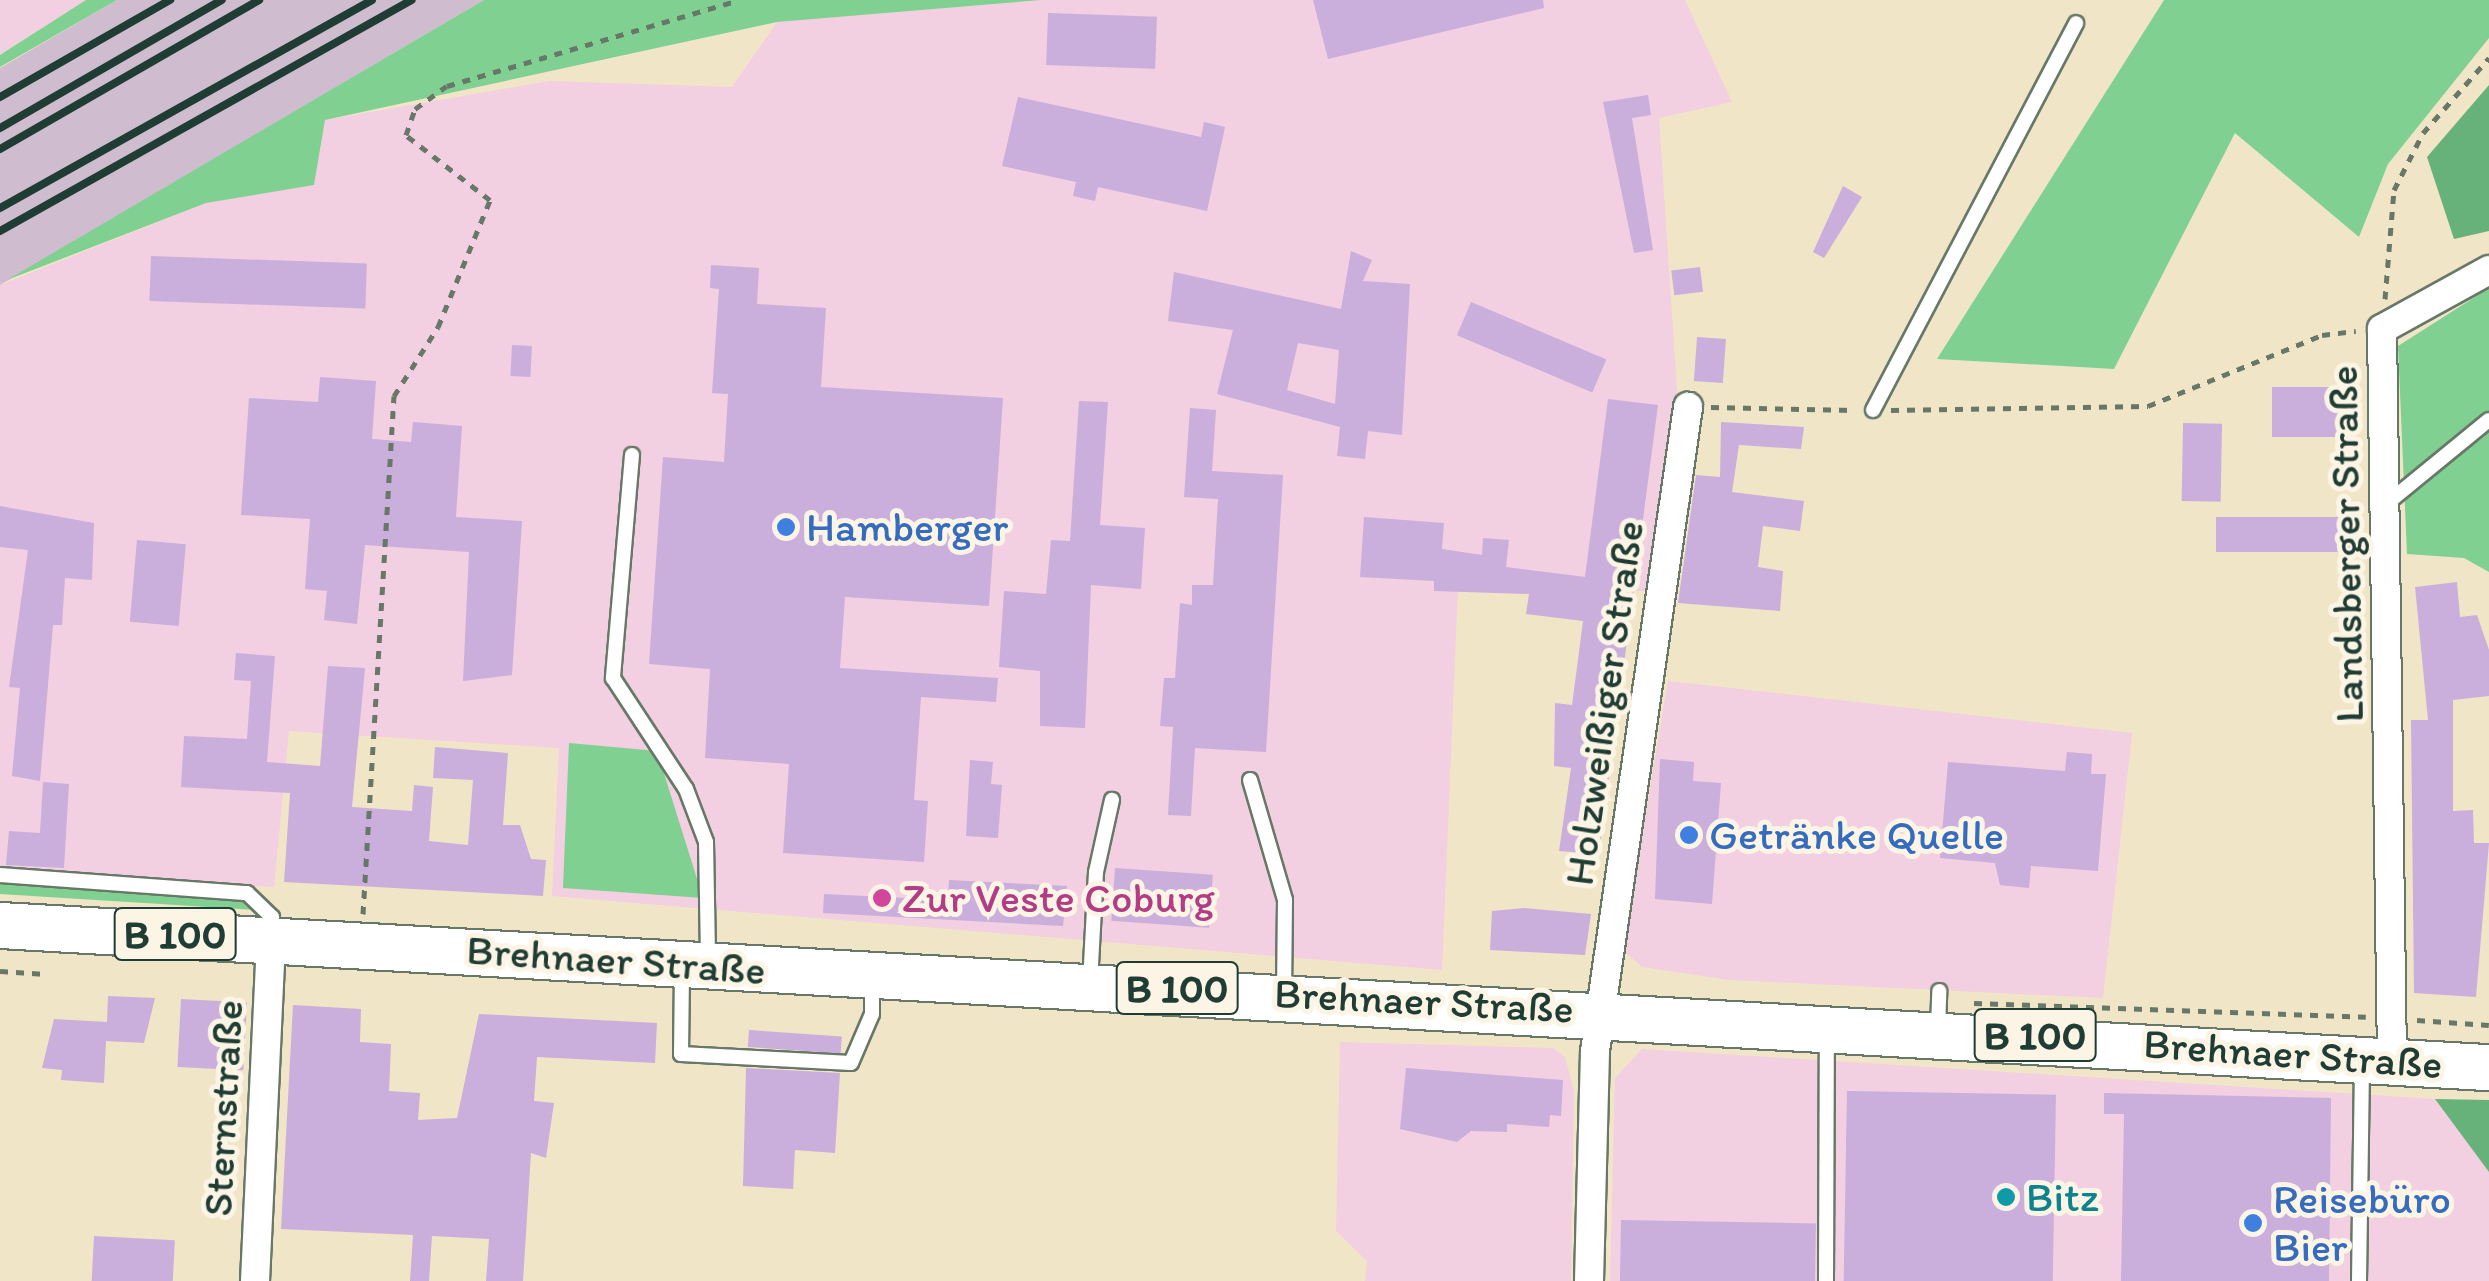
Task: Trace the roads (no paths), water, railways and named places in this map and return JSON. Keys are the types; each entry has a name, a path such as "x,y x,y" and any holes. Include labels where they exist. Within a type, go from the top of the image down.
{"main road":[{"name":"Brehnaer Straße","path":"0,925 364,943 695,967 1828,1024 1949,1008 2383,1046 2489,1066"}],"street":[{"name":"Landsberger Straße","path":"2383,1046 2382,328 2489,270"},
{"name":"Holzweißiger Straße","path":"1589,1281 1602,1011 1648,745 1688,407"},
{"name":"Sternstraße","path":"254,1281 272,939"}],"lane":[{"path":"1873,410 2076,23"},
{"path":"2385,506 2489,420"},
{"path":"632,454 612,678 686,789 706,842 695,967 680,1054 851,1064 872,1014 872,975"},
{"path":"1250,780 1284,900 1284,994"},
{"path":"1090,984 1096,872 1112,800"},
{"path":"0,875 247,893 272,916 272,939"},
{"path":"1826,1281 1828,1024"},
{"path":"2359,1281 2383,1046"}],"railway":[{"path":"0,97 170,0"},
{"path":"0,128 222,0"},
{"path":"0,149 259,0"},
{"path":"0,208 372,0"},
{"path":"0,231 412,0"}],"place":[{"name":"Hamberger","path":"786,527"},
{"name":"Getränke Quelle","path":"1689,835"},
{"name":"Zur Veste Coburg","path":"882,898"},
{"name":"Bitz","path":"2006,1197"},
{"name":"Reisebüro Bier","path":"2253,1223"}]}
